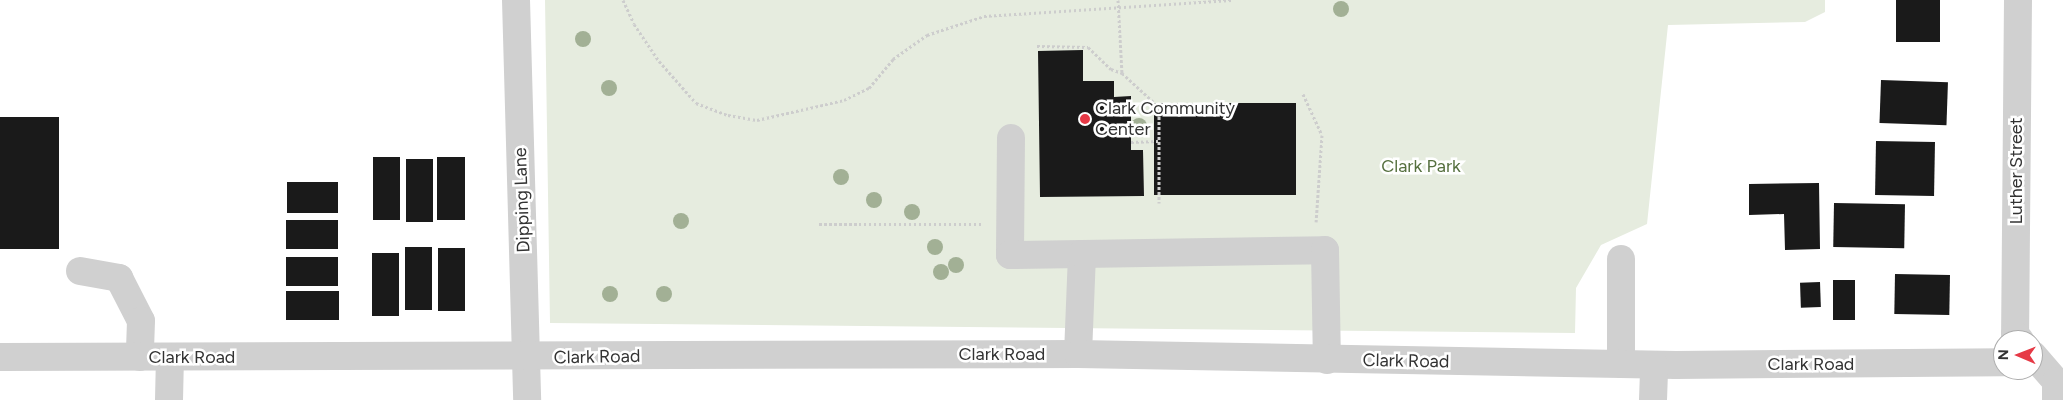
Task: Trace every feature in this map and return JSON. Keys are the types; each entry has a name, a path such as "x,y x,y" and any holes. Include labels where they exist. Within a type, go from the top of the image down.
{"street":[{"name":"Dipping Lane","path":"516,0 527,400"},
{"name":"Luther Street","path":"2015,330 2018,0"},
{"path":"1011,138 1010,255 1325,250 1327,360"},
{"path":"1078,354 1082,254"},
{"path":"1621,259 1621,364"},
{"path":"80,271 119,278 141,321 140,357"},
{"name":"Clark Road","path":"0,357 527,358 1078,354 1621,364 1993,362"},
{"path":"169,400 170,357"},
{"path":"2043,362 2056,381 2056,400"},
{"path":"1653,400 1654,364"}],"path":[{"path":"623,0 634,24 659,61 696,103 728,115 757,120 800,112 852,96 869,88 894,59 927,35 984,16 1231,0"},
{"path":"1118,0 1122,73"},
{"path":"1037,46 1088,47 1111,70 1122,73 1159,107 1159,202"},
{"path":"1303,94 1322,134 1314,250"},
{"path":"1131,142 1158,141"},
{"path":"819,224 1010,224"}],"green space":[{"name":"Clark Park","path":"545,0 1825,0 1825,12 1805,22 1668,25 1647,224 1601,245 1576,288 1575,333 550,323"}],"building":[{"path":"1896,0 1940,0 1940,42 1896,42"},
{"name":"Clark Community Center","path":"1083,50 1083,81 1114,81 1114,97 1131,96 1131,150 1143,150 1144,196 1040,197 1038,51"},
{"path":"1881,80 1948,82 1946,125 1879,123"},
{"path":"1154,103 1296,103 1296,195 1154,195"},
{"path":"0,117 59,117 59,249 0,249"},
{"path":"1876,141 1935,142 1934,196 1875,195"},
{"path":"373,157 400,157 400,220 373,220"},
{"path":"437,157 465,157 465,220 437,220"},
{"path":"406,159 433,159 433,222 406,222"},
{"path":"287,182 338,182 338,213 287,213"},
{"path":"1819,183 1820,249 1785,250 1784,214 1749,215 1749,184"},
{"path":"1834,203 1905,204 1904,248 1833,247"},
{"path":"286,220 338,220 338,249 286,249"},
{"path":"405,247 432,247 432,310 405,310"},
{"path":"438,248 465,248 465,311 438,311"},
{"path":"372,253 399,253 399,316 372,316"},
{"path":"286,257 338,257 338,286 286,286"},
{"path":"1895,274 1950,275 1949,315 1894,314"},
{"path":"1833,280 1855,280 1855,320 1833,320"},
{"path":"1820,282 1821,307 1801,308 1800,283"},
{"path":"286,291 339,291 339,320 286,320"}],"place":[{"name":"Clark Community Center","path":"1085,119"}]}
